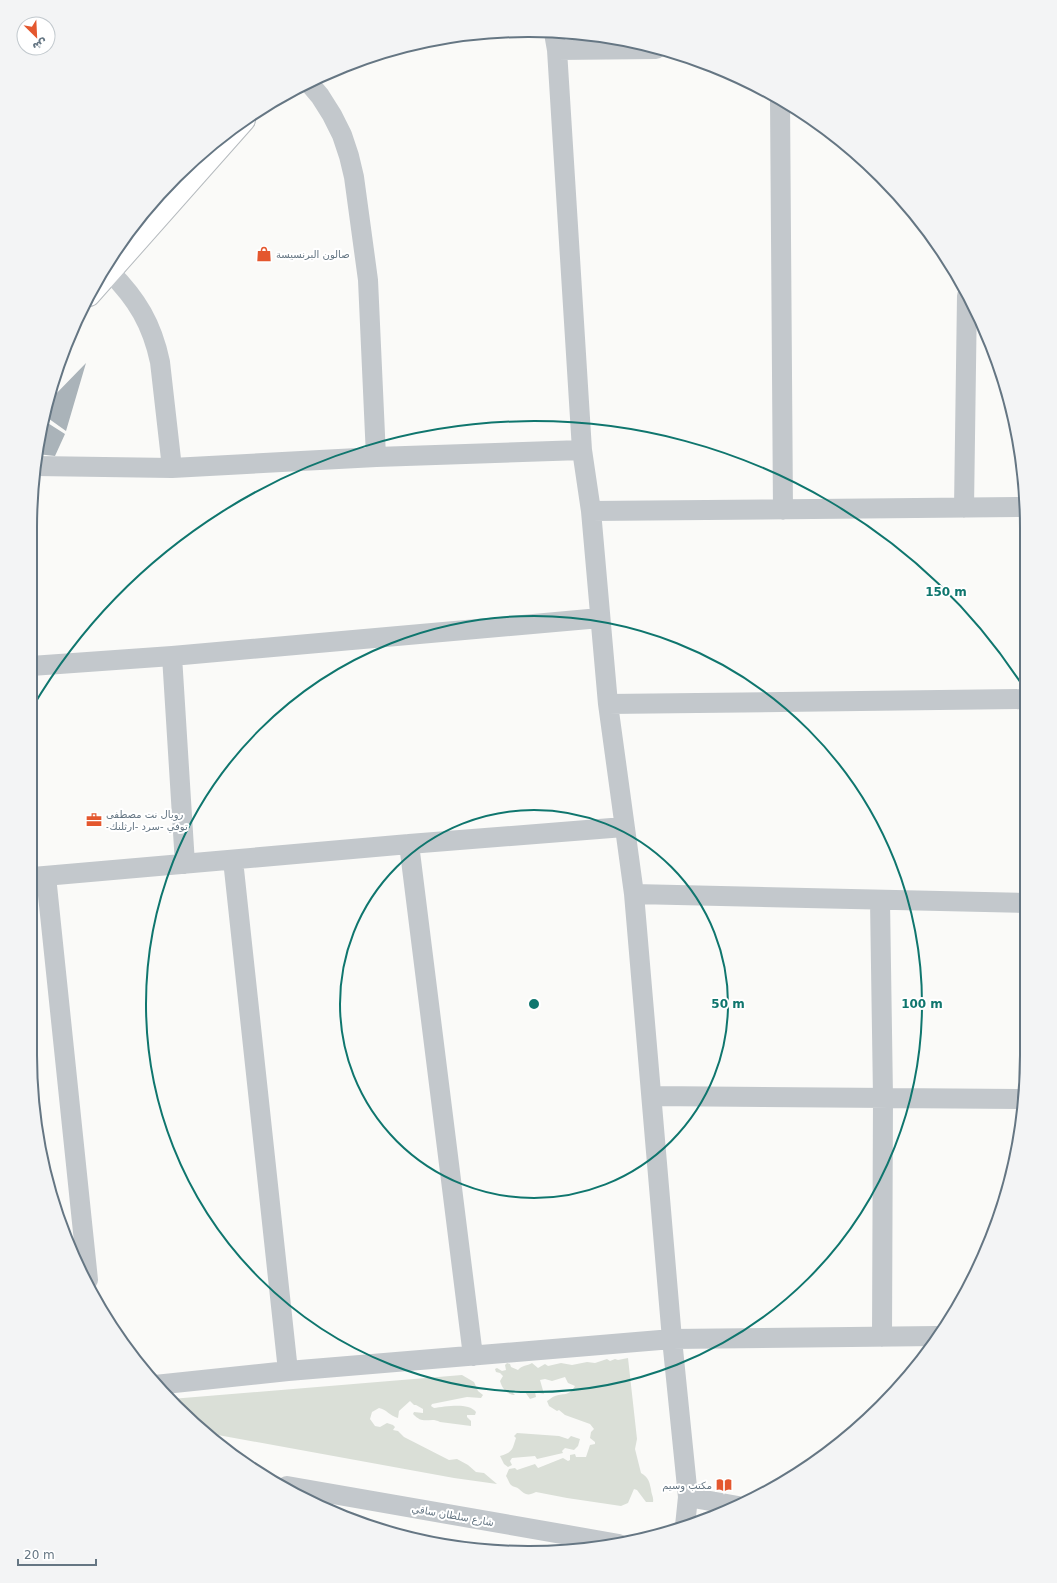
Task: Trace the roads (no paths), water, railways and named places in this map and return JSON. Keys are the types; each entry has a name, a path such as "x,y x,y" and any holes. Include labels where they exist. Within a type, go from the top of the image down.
{"main road":[{"path":"110,272 223,144"}],"street":[{"path":"627,47 555,41 582,450 591,511 608,704 634,894 672,1339 688,1497 686,1520"},
{"path":"312,87 328,109 342,135 354,177 368,280 376,457"},
{"path":"780,107 783,510"},
{"path":"110,272 133,298 150,328 156,344 160,362 172,468"},
{"path":"964,508 966,305"},
{"path":"41,466 172,468 376,457 582,450"},
{"path":"591,511 1019,507"},
{"path":"37,666 172,656 600,618"},
{"path":"172,656 185,864"},
{"path":"608,704 1020,699"},
{"path":"87,1269 39,876 624,827"},
{"path":"409,844 473,1356"},
{"path":"233,860 288,1371"},
{"path":"634,894 1020,903"},
{"path":"880,900 883,1097 882,1337"},
{"path":"652,1096 1018,1099"},
{"path":"164,1384 288,1371 672,1339 931,1336"},
{"name":"شارع سلطان ساقي","path":"298,1488 600,1541"},
{"path":"688,1497 727,1504"}],"place":[{"name":"صالون البرنسيسة","path":"264,254"},
{"name":"رويال نت مصطفى -توفي -سرد -ارثلنك","path":"94,820"},
{"name":"مكتب وسيم","path":"724,1485"}]}
